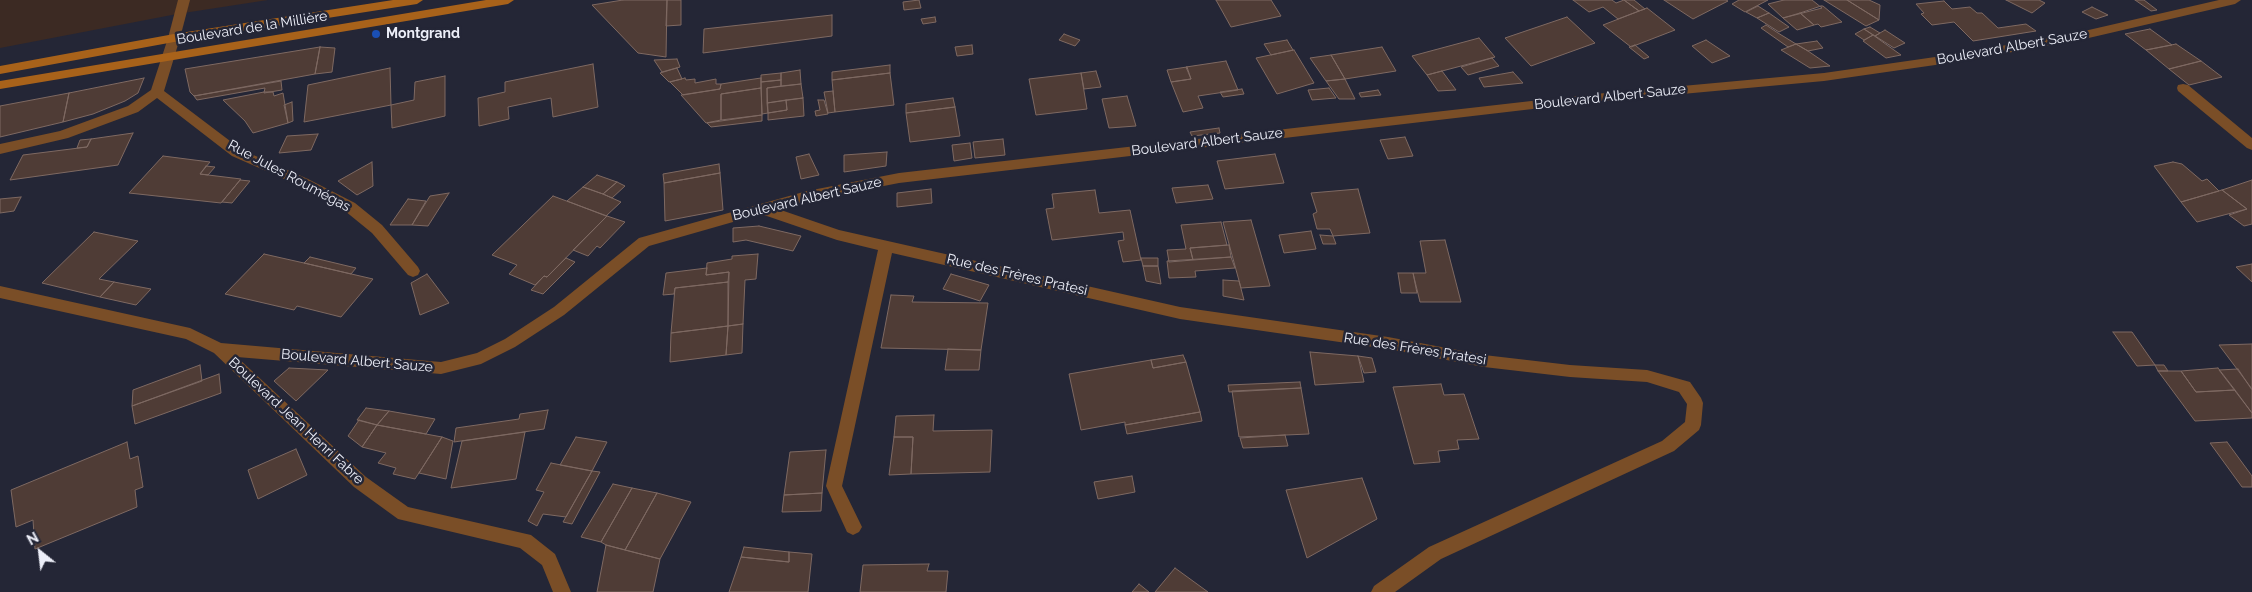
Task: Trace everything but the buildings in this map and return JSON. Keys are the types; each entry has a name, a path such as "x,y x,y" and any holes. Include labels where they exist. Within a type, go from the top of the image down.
{"main road":[{"name":"Boulevard de la Millière","path":"0,70 174,38 416,0"},
{"name":"Boulevard de la Millière","path":"0,86 508,0"}],"street":[{"path":"0,149 63,135 133,109 157,92 184,0"},
{"name":"Boulevard Albert Sauze","path":"219,349 441,368 481,358 510,343 559,311 644,242 806,196 900,178 1584,98 1824,77 1956,58 2080,36 2235,0"},
{"path":"2183,88 2252,145"},
{"name":"Rue Jules Roumégas","path":"157,92 237,153 303,182 350,207 378,229 413,271"},
{"name":"Rue des Frères Pratesi","path":"761,208 837,234 1180,312 1388,343 1484,361 1570,371 1647,376 1684,387 1695,403 1692,425 1668,446 1610,475 1435,553 1380,592"},
{"path":"853,527 834,486 886,246"},
{"name":"Boulevard Jean Henri Fabre","path":"0,292 190,334 219,349 360,482 404,514 525,541 549,560 562,592"}],"shaded area":[{"path":"0,0 268,0 177,14 0,48"}],"place":[{"name":"Montgrand","path":"376,34"}]}
